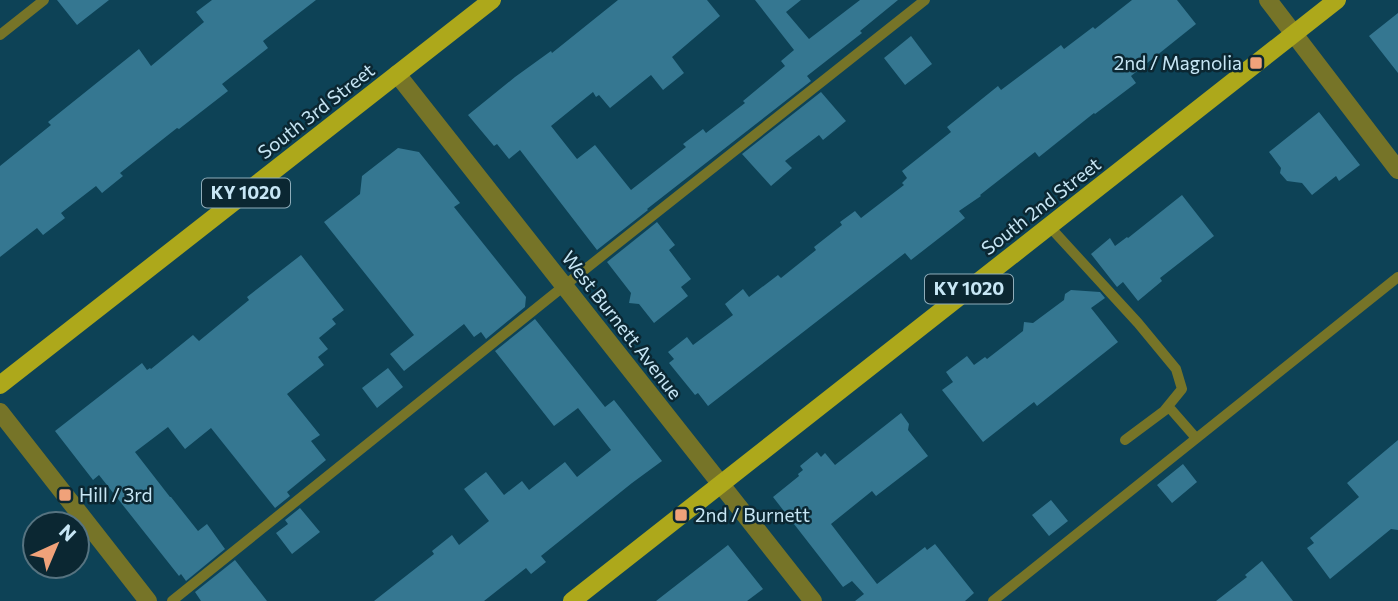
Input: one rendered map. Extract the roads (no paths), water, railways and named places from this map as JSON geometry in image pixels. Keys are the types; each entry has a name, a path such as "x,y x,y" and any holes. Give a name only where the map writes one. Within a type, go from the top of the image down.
{"main road":[{"name":"South 3rd Street","path":"0,385 492,0"},
{"name":"South 2nd Street","path":"572,601 1337,0"}],"street":[{"path":"1268,0 1398,170"},
{"name":"West Burnett Avenue","path":"397,74 813,601"},
{"path":"0,412 148,601"}],"lane":[{"path":"0,35 44,0"},
{"path":"172,601 925,0"},
{"path":"1049,226 1129,312 1176,369 1182,388 1164,411 1125,440"},
{"path":"993,601 1398,277"},
{"path":"1168,406 1196,438"}],"place":[{"name":"2nd / Magnolia","path":"1256,63"},
{"name":"Hill / 3rd","path":"65,495"},
{"name":"2nd / Burnett","path":"681,515"}]}
